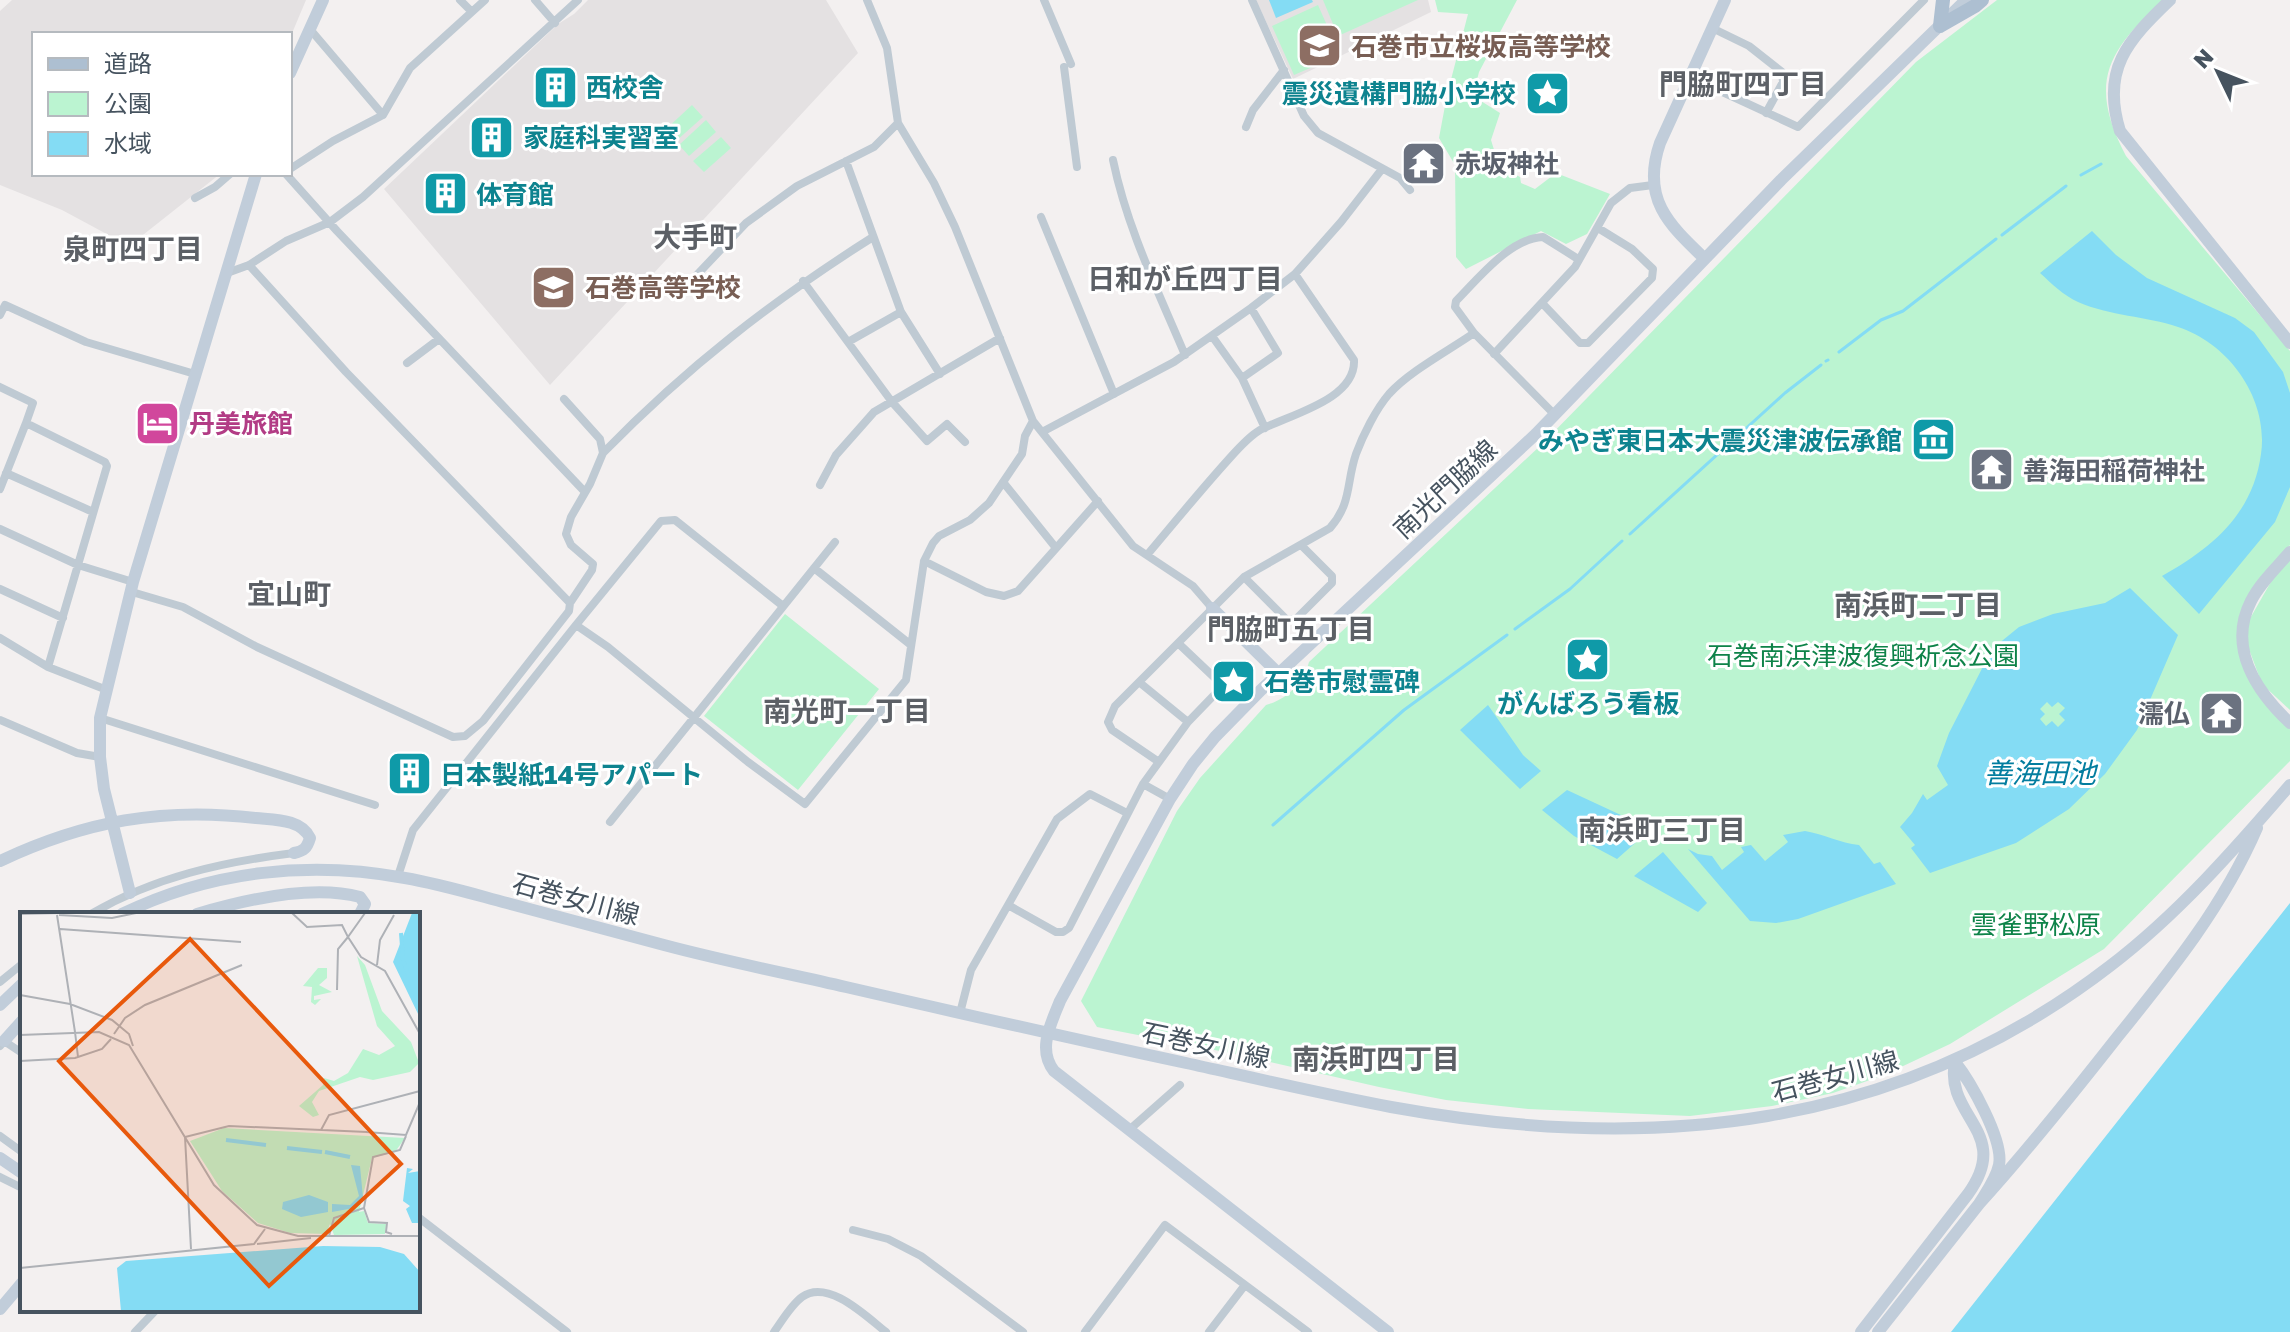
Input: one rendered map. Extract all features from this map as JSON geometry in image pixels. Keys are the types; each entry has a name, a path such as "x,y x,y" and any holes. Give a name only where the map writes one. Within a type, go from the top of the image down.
{"main road":[{"path":"1940,26 1943,0"},
{"path":"1940,26 1982,0"}],"street":[{"path":"292,68 323,0"},
{"path":"460,0 472,12"},
{"path":"292,169 333,141 383,115 410,68 485,0"},
{"path":"535,0 555,23"},
{"path":"227,273 249,265 286,241 330,222 363,197 578,0"},
{"path":"867,0 887,48 898,123 934,183 1033,421 1133,546 1193,586 1278,673"},
{"path":"1044,0 1067,65 1077,167"},
{"path":"1252,0 1304,116 1318,133 1400,178 1410,190"},
{"path":"1705,259 1664,216 1653,185 1656,153 1725,0"},
{"path":"1690,77 1798,127 1924,0"},
{"name":"南光門脇線","path":"1047,1034 1060,1001 1170,799 1215,737 1278,673 1554,414 1781,180 1966,0"},
{"path":"2170,0 2138,33 2118,63 2112,96 2120,131 2290,343"},
{"path":"309,27 383,115"},
{"path":"1712,28 1749,46 1782,72 1783,82 1766,113"},
{"path":"1246,127 1253,110 1284,70"},
{"path":"693,279 746,223 797,186 874,147 898,123"},
{"path":"1113,160 1120,194 1135,235 1185,355"},
{"path":"846,161 901,312 940,374"},
{"path":"1042,432 1185,355 1295,274 1382,169"},
{"path":"195,198 228,176"},
{"path":"130,893 111,822 100,757 100,718 133,587 255,176"},
{"path":"291,176 330,222 584,491"},
{"path":"1494,354 1575,267 1611,203 1630,188 1653,185"},
{"path":"1041,217 1114,394"},
{"path":"1542,303 1580,343 1588,343 1652,278 1653,269 1632,249 1598,228"},
{"path":"0,529 78,565 183,607 257,647 453,737 465,736 483,721 569,611 570,603 592,570 593,564 571,545 566,534 571,517 603,453 654,400 744,325 803,281 873,237"},
{"path":"1554,414 1474,333 1455,307 1456,301 1503,254 1536,237 1543,237 1578,259"},
{"path":"249,265 346,372 570,603"},
{"path":"1147,555 1216,474 1257,432 1346,387 1354,360 1295,274"},
{"path":"803,281 892,402 927,441 947,424 965,442"},
{"path":"0,315 5,305 86,342 195,374"},
{"path":"1242,378 1278,353 1251,308"},
{"path":"848,342 901,312"},
{"path":"1159,762 1112,730 1108,722 1115,706 1244,577 1330,528 1347,502 1357,450 1387,397 1399,385 1474,333"},
{"path":"1212,336 1242,378 1265,428"},
{"path":"820,485 836,455 874,412 1000,338"},
{"path":"407,363 439,339"},
{"path":"0,387 33,403 0,489"},
{"path":"564,399 600,439 603,453"},
{"path":"576,625 805,804 906,680 924,561 939,536 970,520 989,503 1022,454 1025,436 1033,421"},
{"path":"26,423 105,462 107,466 48,667"},
{"path":"6,473 93,512"},
{"path":"1003,482 1056,548"},
{"path":"924,561 986,592 1009,596 1018,591 1098,501"},
{"path":"398,876 413,830 661,521 675,520 783,606"},
{"path":"610,822 835,542"},
{"path":"1244,577 1287,620 1296,619 1332,583 1332,576 1301,545"},
{"path":"2290,552 2251,601 2245,616 2243,636 2255,683 2266,700 2290,723"},
{"path":"814,568 911,645"},
{"path":"0,589 63,618"},
{"path":"0,638 48,667 107,690"},
{"path":"1008,905 1056,932 1069,928 1143,784 1188,722 1217,692 1217,680 1178,643"},
{"path":"1139,682 1188,722"},
{"path":"100,718 375,805"},
{"path":"0,720 77,753 100,757"},
{"path":"483,721 492,729"},
{"path":"1143,784 1170,799"},
{"name":"石巻女川線","path":"127,912 181,889 266,871 302,869 398,876 672,947 1047,1034 1392,1107 1458,1117 1567,1126 1686,1127 1768,1117 1894,1086 1955,1062 2039,1016 2110,966 2160,923 2290,785"},
{"path":"960,1013 971,970 1057,819 1090,794 1127,813"},
{"path":"0,861 43,842 111,822 149,816 205,813 284,821 303,827 310,838 303,851 213,865 130,893 95,912"},
{"path":"1878,1332 2173,968 2215,908 2262,818"},
{"path":"205,912 258,899 325,893 360,897 365,904 361,912"},
{"path":"0,982 20,966"},
{"path":"0,1005 20,986"},
{"path":"20,1023 2,1043 20,1052"},
{"path":"1047,1034 1045,1056 1054,1071 1388,1332"},
{"path":"1955,1062 1968,1079 2000,1155 1994,1181 1979,1204"},
{"path":"1861,1332 1968,1194 1983,1170 1985,1154 1982,1143 1952,1082 1955,1062"},
{"path":"1129,1130 1180,1085"},
{"path":"0,1136 20,1151"},
{"path":"0,1158 20,1172"},
{"path":"0,1177 20,1187"},
{"path":"420,1219 567,1332"},
{"path":"1085,1332 1165,1225 1308,1332"},
{"path":"853,1230 888,1239 921,1256 1023,1332"},
{"path":"0,1309 20,1285"},
{"path":"1209,1332 1245,1285"},
{"path":"774,1332 799,1299 810,1292 823,1292 843,1299 886,1332"},
{"path":"135,1332 154,1312"}],"shaded area":[{"path":"12,0 306,0 292,33 32,32 32,176 217,176 129,246 62,210 0,185 0,11"},
{"name":"石巻高等学校","path":"588,0 826,0 858,53 550,385 384,189 558,24"},
{"name":"石巻市立桜坂高等学校","path":"1256,0 1428,0 1431,12 1293,79"}],"green space":[{"path":"1323,0 1418,0 1338,36"},
{"path":"1435,0 1517,0 1479,72 1473,96 1500,113 1491,140 1499,166 1520,177 1521,183 1535,189 1556,173 1610,194 1587,234 1566,244 1541,231 1466,269 1456,257 1455,165 1439,138 1468,14 1438,12"},
{"name":"石巻南浜津波復興祈念公園","path":"1997,0 2164,0 2144,18 2116,53 2106,88 2108,108 2114,131 2126,156 2290,351 2290,545 2259,584 2240,647 2290,728 2290,761 2104,949 1950,1044 1884,1075 1833,1093 1772,1106 1690,1116 1528,1109 1446,1100 1097,1027 1081,1001 1177,811 1200,778 1266,705 1294,689 1309,662 1541,445 1916,62"},
{"path":"1318,5 1340,55 1294,75 1272,26"},
{"path":"692,105 703,117 676,141 665,130"},
{"path":"706,120 716,132 689,156 679,145"},
{"path":"721,137 731,148 704,172 693,161"},
{"path":"2290,558 2290,710 2262,684 2247,644 2248,622 2272,580"},
{"path":"785,614 879,689 798,790 704,716"}],"water":[{"path":"1269,0 1312,0 1313,2 1276,18"},
{"path":"2092,231 2116,255 2147,278 2235,318 2254,332 2283,372 2290,393 2290,487 2275,522 2199,614 2162,576 2213,541 2239,512 2249,494 2261,454 2259,414 2242,377 2229,360 2197,335 2166,323 2078,302 2040,273"},
{"name":"善海田池","path":"2130,588 2178,635 2137,730 2105,774 2069,809 2016,843 1930,873 1911,848 1915,845 1900,827 1923,794 1927,800 1948,785 1937,766 1949,733 1992,649 2019,627 2053,614 2105,603","holes":["2047,702 2052,707 2058,702 2065,708 2059,714 2065,720 2058,727 2052,721 2046,726 2040,719 2045,714 2040,709"]},
{"path":"1488,705 1523,755 1541,771 1520,789 1460,730"},
{"path":"1567,790 1651,829 1617,859 1574,836 1542,810"},
{"path":"1805,831 1859,845 1874,864 1880,862 1896,884 1798,919 1776,923 1750,921 1688,849 1712,856 1722,870 1744,852 1741,847 1751,845 1765,861 1788,842 1783,835"},
{"path":"1663,852 1707,903 1698,912 1634,876"},
{"path":"2290,903 2290,1332 1951,1332"}],"waterway":[{"path":"2081,175 2101,164"},
{"path":"2002,235 2066,186"},
{"path":"1839,352 1881,320 1903,311 1996,239"},
{"path":"1630,534 1785,393 1821,365"},
{"path":"1515,629 1570,589 1622,541"},
{"path":"1273,825 1404,710 1507,635"}],"place":[{"name":"石巻市立桜坂高等学校","path":"1320,46"},
{"name":"西校舎","path":"555,87"},
{"name":"震災遺構門脇小学校","path":"1547,93"},
{"name":"家庭科実習室","path":"492,137"},
{"name":"赤坂神社","path":"1424,163"},
{"name":"体育館","path":"445,194"},
{"name":"石巻高等学校","path":"554,287"},
{"name":"丹美旅館","path":"158,423"},
{"name":"みやぎ東日本大震災津波伝承館","path":"1933,440"},
{"name":"善海田稲荷神社","path":"1992,470"},
{"name":"がんばろう看板","path":"1588,660"},
{"name":"石巻市慰霊碑","path":"1233,681"},
{"name":"濡仏","path":"2221,713"},
{"name":"日本製紙14号アパート","path":"409,774"}],"district":[{"name":"門脇町四丁目","path":"1743,83"},
{"name":"大手町","path":"695,236"},
{"name":"泉町四丁目","path":"133,248"},
{"name":"日和が丘四丁目","path":"1185,278"},
{"name":"宜山町","path":"289,593"},
{"name":"南浜町二丁目","path":"1918,604"},
{"name":"門脇町五丁目","path":"1291,628"},
{"name":"南光町一丁目","path":"847,710"},
{"name":"南浜町三丁目","path":"1662,829"},
{"name":"南浜町四丁目","path":"1376,1058"}],"park label":[{"name":"雲雀野松原","path":"2036,924"}]}
